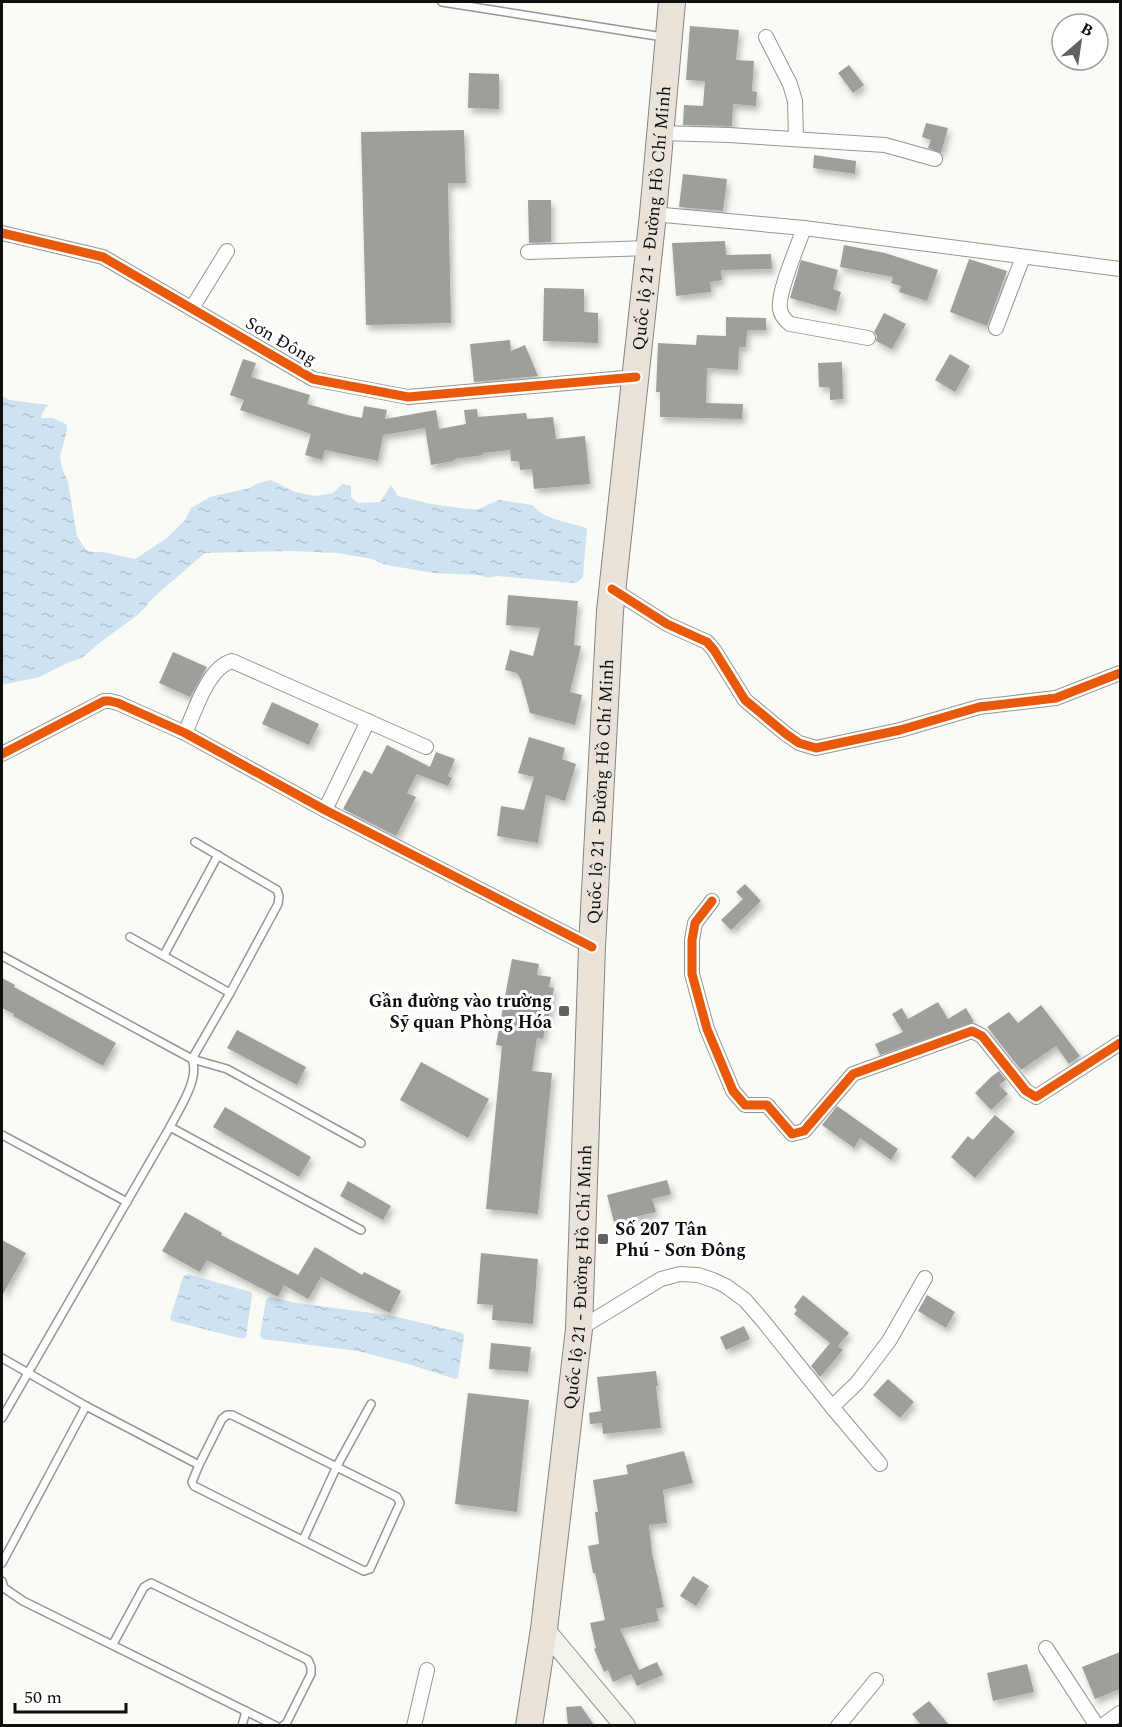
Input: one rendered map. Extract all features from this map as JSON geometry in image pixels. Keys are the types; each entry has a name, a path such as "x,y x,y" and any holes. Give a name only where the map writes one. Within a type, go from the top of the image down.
{"highway":[{"name":"Quốc lộ 21 - Đường Hồ Chí Minh","path":"529,1725 544,1629 579,1329 592,947 610,611 650,248 672,2"}],"street":[{"path":"766,37 790,84 795,101 796,139"},
{"path":"660,133 885,145 935,159"},
{"path":"653,214 804,228 1120,269"},
{"path":"804,228 783,290 779,307 782,317 790,324 868,338"},
{"name":"Sơn Đông","path":"2,233 103,257 313,379 408,397 636,377"},
{"path":"528,252 650,248"},
{"path":"192,308 227,251"},
{"path":"996,328 1023,257"},
{"path":"612,589 667,624 707,642 745,700 799,743 816,747 900,730 979,707 1056,698 1120,673"},
{"path":"185,733 210,678 224,663 232,661 426,747"},
{"path":"2,754 110,700 185,733 325,810 592,947"},
{"path":"325,810 368,721"},
{"path":"712,901 695,922 692,940 693,974 707,1029 733,1091 745,1105 767,1105 792,1134 804,1131 853,1074 972,1031 982,1036 1026,1091 1036,1097 1120,1043"},
{"path":"579,1329 662,1279 680,1274 698,1275 713,1280 726,1286 745,1300 880,1464"},
{"path":"832,1407 857,1383 889,1341 925,1278"},
{"path":"544,1629 625,1725"},
{"path":"1046,1648 1097,1725"},
{"path":"414,1725 427,1670"},
{"path":"838,1725 876,1680"},
{"path":"1102,1725 1120,1713"}],"lane":[{"path":"442,2 669,38"},
{"path":"192,1059 278,904 279,896 278,890 195,842"},
{"path":"164,956 218,855"},
{"path":"130,937 230,993"},
{"path":"2,957 192,1059 227,1069 361,1143"},
{"path":"2,1418 170,1127 191,1086 195,1067 192,1059"},
{"path":"170,1127 361,1230"},
{"path":"2,1135 127,1202"},
{"path":"2,1358 86,1406 199,1465"},
{"path":"303,1540 337,1466 371,1404"},
{"path":"2,1563 86,1406"},
{"path":"226,1415 232,1415 397,1497 398,1508 370,1569 364,1571 194,1486 192,1482 199,1465 222,1419 226,1415"},
{"path":"2,1581 4,1588 23,1601 276,1725"},
{"path":"112,1644 144,1587 152,1583 308,1660 311,1674 286,1724 283,1725"},
{"path":"242,1725 246,1711"}],"water":[{"path":"2,396 10,400 48,405 41,418 53,418 66,424 67,430 60,457 68,482 77,536 86,550 135,559 167,538 185,520 191,508 210,497 250,488 258,483 271,480 295,492 315,496 333,493 342,484 351,486 351,497 358,503 380,502 391,485 398,496 431,504 476,510 499,500 533,505 549,517 584,527 587,529 583,577 574,583 434,573 386,565 372,559 337,553 291,551 205,553 155,596 139,614 82,658 39,677 2,685"},
{"path":"187,1274 251,1292 246,1337 243,1339 172,1321 170,1318 183,1277"},
{"path":"270,1297 297,1303 394,1316 463,1333 458,1378 358,1351 263,1339 260,1336 266,1300"}],"building":[{"path":"690,26 739,30 736,60 754,61 752,91 757,92 756,106 733,104 732,126 683,125 684,105 703,106 705,81 686,80"},
{"path":"849,65 864,85 853,93 838,73"},
{"path":"469,73 499,74 499,109 468,108"},
{"path":"926,123 948,128 941,153 928,148 931,140 922,137"},
{"path":"464,130 466,183 448,183 451,323 366,325 361,132"},
{"path":"814,155 856,161 855,174 813,168"},
{"path":"683,174 727,179 723,211 679,207"},
{"path":"528,200 551,200 551,242 529,243"},
{"path":"725,241 726,255 771,254 772,269 721,270 722,280 710,282 711,292 676,296 672,243"},
{"path":"844,245 885,253 938,270 927,301 899,292 901,286 891,283 893,277 840,267"},
{"path":"969,259 1007,271 987,326 950,312"},
{"path":"801,260 838,270 833,289 841,292 836,311 790,298"},
{"path":"544,288 584,289 584,312 598,313 598,343 543,341"},
{"path":"884,313 906,324 892,349 876,341 877,336 874,332"},
{"path":"726,317 766,318 766,330 747,330 746,347 739,347 738,370 707,368 706,403 743,404 742,419 660,417 660,392 656,392 658,343 696,345 697,335 726,336"},
{"path":"510,340 511,351 525,345 538,376 474,382 470,344"},
{"path":"950,354 970,366 955,392 935,380"},
{"path":"243,359 256,363 251,377 310,395 307,404 362,418 364,406 387,410 385,419 436,410 439,429 466,424 464,410 477,409 478,417 526,413 527,419 553,417 556,439 585,436 590,484 534,489 532,469 520,470 519,461 511,461 510,450 483,453 484,455 431,465 425,428 383,435 378,461 325,450 322,460 305,455 311,434 240,410 244,400 230,395"},
{"path":"842,362 843,399 830,400 830,387 819,387 818,363"},
{"path":"508,595 578,601 574,645 581,646 570,692 582,695 575,725 530,713 517,673 505,670 510,650 533,656 540,628 506,625"},
{"path":"173,652 207,667 190,697 159,683"},
{"path":"272,702 319,724 309,745 262,724"},
{"path":"529,737 565,748 562,759 576,764 565,801 546,795 538,843 497,836 501,806 524,810 534,777 518,773"},
{"path":"387,745 430,767 436,752 455,759 448,776 452,778 448,786 417,774 407,793 416,797 396,836 343,809 364,770 372,774"},
{"path":"745,884 761,901 731,930 721,920 743,899 736,892"},
{"path":"512,959 539,964 537,975 551,977 549,987 554,988 543,1039 537,1038 532,1071 552,1073 538,1214 486,1209 502,1046 496,1045"},
{"path":"2,978 15,985 14,987 116,1043 103,1066 2,1008"},
{"path":"938,1002 948,1019 966,1008 974,1022 880,1055 875,1044 903,1032 892,1014 902,1008 908,1019"},
{"path":"1041,1005 1080,1056 1069,1064 1056,1046 1021,1070 987,1027 1009,1012 1018,1023"},
{"path":"237,1030 306,1067 297,1085 227,1048"},
{"path":"421,1062 489,1099 468,1138 400,1100"},
{"path":"999,1071 1006,1080 999,1085 1008,1094 991,1110 975,1093"},
{"path":"837,1106 898,1149 891,1160 860,1138 854,1148 822,1125"},
{"path":"225,1107 311,1157 299,1177 213,1127"},
{"path":"995,1115 1015,1132 975,1178 951,1157 968,1136 973,1140"},
{"path":"667,1180 671,1194 652,1199 656,1212 614,1222 607,1195"},
{"path":"348,1181 391,1206 383,1220 340,1196"},
{"path":"185,1212 222,1233 221,1235 298,1275 315,1247 362,1275 364,1272 401,1291 390,1313 321,1277 308,1299 284,1285 278,1297 207,1260 200,1272 162,1251"},
{"path":"2,1240 26,1253 2,1296"},
{"path":"481,1253 538,1259 533,1324 492,1320 493,1305 477,1304"},
{"path":"803,1295 849,1333 838,1346 843,1350 820,1377 811,1366 830,1343 794,1314 797,1310 794,1307"},
{"path":"927,1295 955,1312 946,1328 918,1311"},
{"path":"744,1326 750,1339 726,1350 720,1337"},
{"path":"491,1343 531,1347 528,1372 489,1369"},
{"path":"656,1371 661,1428 603,1434 602,1423 590,1424 589,1413 601,1411 597,1377"},
{"path":"888,1379 914,1402 900,1418 873,1395"},
{"path":"468,1393 529,1400 517,1512 455,1504"},
{"path":"684,1451 693,1483 663,1490 667,1523 649,1525 652,1553 664,1607 656,1609 659,1621 620,1629 639,1670 657,1662 663,1675 637,1686 631,1674 613,1682 608,1670 604,1672 594,1649 596,1648 590,1623 605,1620 588,1546 599,1544 595,1512 598,1512 593,1480 628,1474 626,1465"},
{"path":"693,1576 709,1586 696,1606 680,1596"},
{"path":"1120,1652 1120,1689 1095,1699 1082,1667"},
{"path":"1027,1664 1034,1692 993,1701 987,1673"},
{"path":"929,1701 949,1725 921,1725 912,1714"},
{"path":"581,1706 594,1725 568,1725 566,1707"}],"cycle path":[{"path":"2,233 103,257 313,379 408,397 636,377"},
{"path":"612,589 667,624 707,642 745,700 799,743 816,748 900,730 979,707 1056,698 1120,673"},
{"path":"2,754 104,701 118,703 185,733 325,810 592,947"},
{"path":"712,901 695,923 692,940 692,974 707,1029 733,1091 745,1105 767,1105 792,1134 804,1131 853,1074 972,1031 982,1036 1026,1091 1036,1097 1120,1043"}],"place":[{"name":"Gần đường vào trường Sỹ quan Phòng Hóa","path":"564,1011"},
{"name":"Số 207 Tân Phú - Sơn Đông","path":"603,1239"}]}
